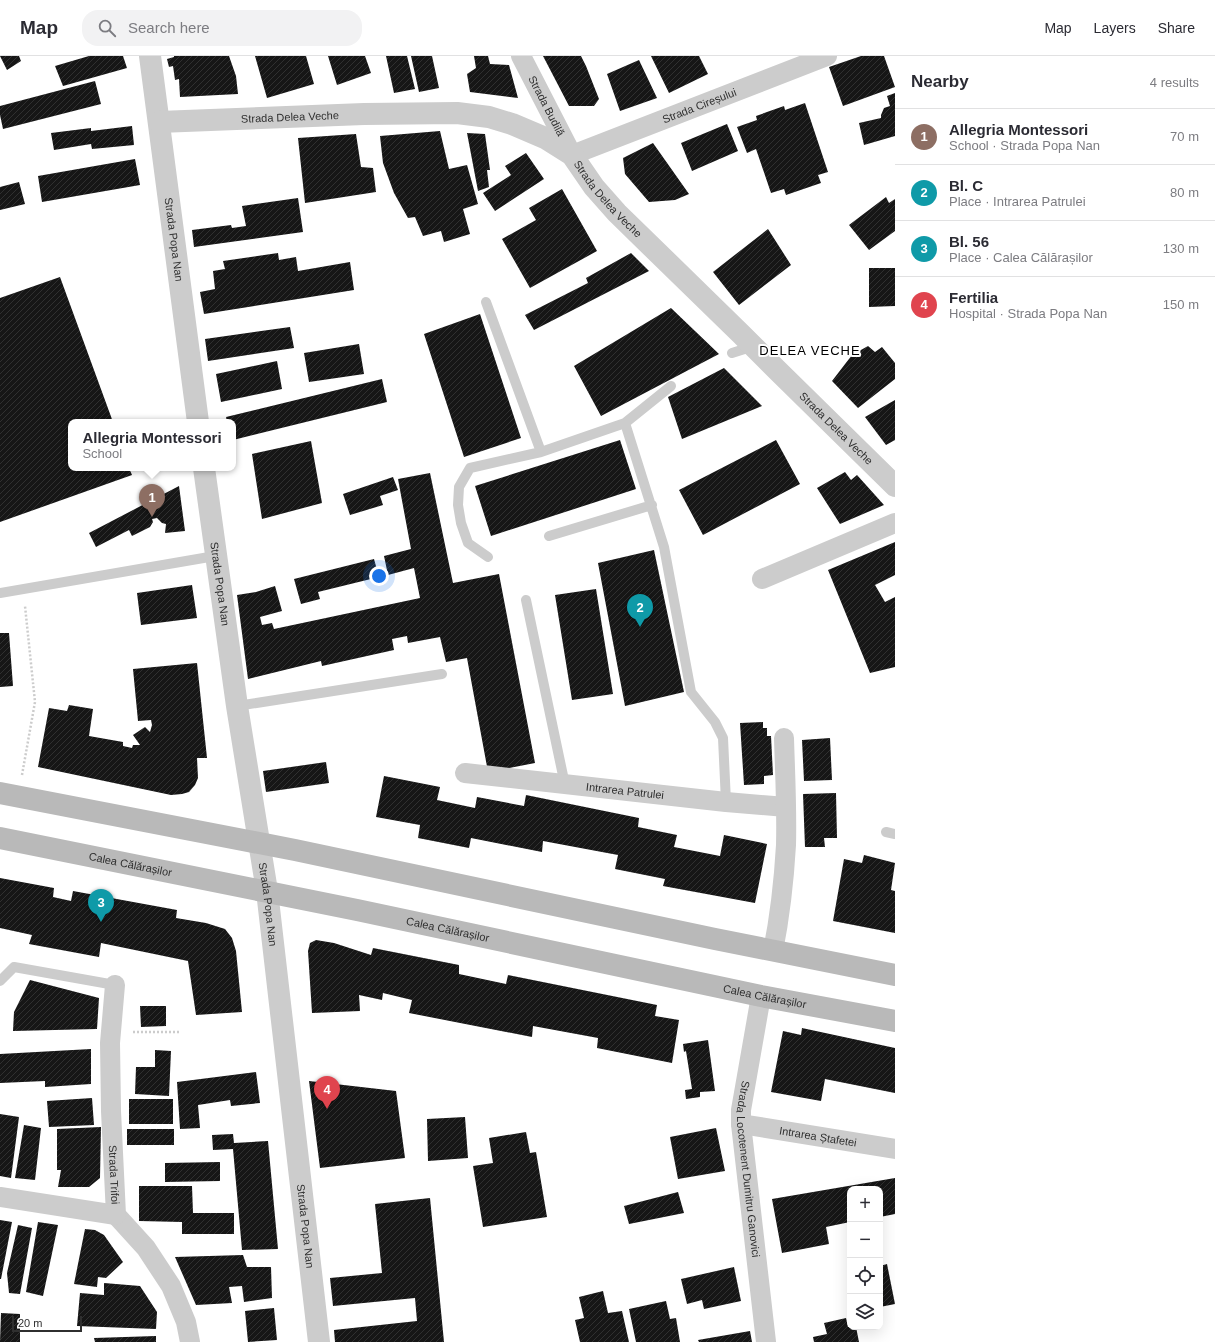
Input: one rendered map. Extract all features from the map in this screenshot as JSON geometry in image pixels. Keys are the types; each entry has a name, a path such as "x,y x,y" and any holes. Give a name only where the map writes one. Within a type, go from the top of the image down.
{"main road":[{"path":"9,795 259,843 773,951 895,975"},
{"name":"Calea Călărașilor","path":"0,838 267,891 761,996 895,1021"}],"street":[{"name":"Strada Popa Nan","path":"150,56 198,419"},
{"name":"Strada Budilă","path":"522,56 572,155"},
{"name":"Strada Cireșului","path":"572,155 827,56"},
{"name":"Strada Delea Veche","path":"159,122 364,114 457,113 489,117 512,124 545,138 572,155 594,186 617,213 895,486"},
{"name":"Strada Popa Nan","path":"204,471 237,706 267,891 319,1342"},
{"path":"762,579 895,523"},
{"path":"773,951 781,904 786,846 784,738"},
{"name":"Intrarea Patrulei","path":"465,773 786,808"},
{"name":"Strada Trifoi","path":"115,985 110,1033 111,1111 116,1215 146,1248 171,1286 186,1322 190,1342"},
{"name":"Strada Locotenent Dumitru Ganovici","path":"761,996 741,1110 741,1124 766,1342"},
{"name":"Intrarea Ștafetei","path":"741,1124 895,1148"},
{"path":"0,1197 116,1215"}],"lane":[{"path":"486,302 541,452"},
{"path":"732,353 754,346"},
{"path":"488,557 468,543 461,523 458,505 459,487 470,468 541,452 625,423 670,386"},
{"path":"625,423 664,547 691,692 715,722 724,738 726,802"},
{"path":"549,536 652,505"},
{"path":"0,593 215,556"},
{"path":"526,600 565,784"},
{"path":"237,706 442,674"},
{"path":"0,981 14,967 115,985"}],"path":[{"path":"9,795 35,702 23,589"},
{"path":"110,1033 181,1032"}],"building":[{"path":"0,56 19,56 21,61 7,70"},
{"path":"89,56 123,56 127,68 63,86 55,66"},
{"path":"174,56 229,56 236,76 238,94 180,97 179,79 175,80 173,66 169,67 167,59"},
{"path":"255,56 306,56 314,84 267,98"},
{"path":"328,56 365,56 371,73 337,85"},
{"path":"386,56 407,56 415,89 394,93"},
{"path":"411,56 432,56 439,88 419,92"},
{"path":"474,56 488,56 490,64 509,65 518,98 470,92 467,74 476,68"},
{"path":"543,56 581,56 599,99 594,106 569,106"},
{"path":"651,56 699,56 708,74 669,93"},
{"path":"861,56 884,56 895,87 843,106 829,67"},
{"path":"639,60 657,98 620,111 607,74"},
{"path":"95,81 101,104 3,129 0,106"},
{"path":"895,93 895,136 864,145 859,123 881,118 884,108 890,106 887,96"},
{"path":"805,103 828,172 818,175 821,183 786,195 784,189 771,193 756,149 747,153 737,127 757,120 756,116 784,106 785,110"},
{"path":"727,124 738,151 692,171 681,143"},
{"path":"132,126 134,145 92,149 91,144 54,150 51,133 91,128 91,131"},
{"path":"440,131 449,169 467,165 478,204 463,209 470,234 444,242 441,231 423,236 415,217 408,218 394,193 383,163 380,136"},
{"path":"467,133 485,134 490,170 487,170 489,187 478,191"},
{"path":"356,134 361,167 373,168 376,192 305,203 298,138"},
{"path":"653,143 689,194 675,200 649,202 625,174 623,158"},
{"path":"526,153 544,179 495,211 483,193 511,175 505,166"},
{"path":"135,159 140,185 42,202 38,176"},
{"path":"19,182 25,204 0,210 0,187"},
{"path":"562,189 597,251 530,288 502,239 536,220 529,208"},
{"path":"886,197 889,203 895,199 895,231 869,250 849,225"},
{"path":"298,198 303,232 194,247 192,230 231,225 232,228 246,226 242,206"},
{"path":"768,229 791,265 739,305 713,272"},
{"path":"278,253 279,260 296,257 298,271 350,262 354,290 204,314 200,292 215,289 213,271 225,269 223,261"},
{"path":"631,253 649,271 534,330 525,315 588,283 586,278"},
{"path":"869,268 895,268 895,306 869,307"},
{"path":"60,277 112,419 68,419 68,471 130,471 132,475 0,522 0,298"},
{"path":"671,308 719,354 601,416 574,366"},
{"path":"480,314 521,438 464,457 424,334"},
{"path":"290,327 294,348 208,361 205,339"},
{"path":"359,344 364,374 309,382 304,353"},
{"path":"868,346 875,352 882,347 895,363 895,379 858,408 832,381 852,355"},
{"path":"277,361 282,389 221,402 216,374"},
{"path":"724,368 762,406 682,439 668,397"},
{"path":"382,379 387,402 236,439 236,419 226,419 226,417"},
{"path":"895,400 895,440 886,445 865,417"},
{"path":"620,440 636,489 491,536 475,486"},
{"path":"776,440 800,484 703,535 679,490"},
{"path":"311,441 322,503 262,519 252,454"},
{"path":"845,472 851,480 857,475 884,505 840,524 817,488"},
{"path":"430,473 453,583 499,574 535,763 488,772 467,658 446,662 440,637 408,643 407,636 392,639 394,650 322,666 321,661 248,679 237,595 256,592 275,586 282,611 260,617 262,625 272,623 274,629 420,598 414,568 388,575 384,556 411,549 398,479"},
{"path":"393,477 398,490 380,496 383,505 350,515 343,494"},
{"path":"179,486 185,531 165,533 166,524 162,523 157,518 152,519 153,522 150,527 132,536 129,530 96,547 89,533"},
{"path":"895,542 895,575 875,585 885,602 895,597 895,667 870,673 828,570"},
{"path":"654,550 684,692 625,706 598,563"},
{"path":"374,559 379,577 318,592 320,599 301,604 294,579"},
{"path":"192,585 197,618 141,625 137,593"},
{"path":"596,589 613,694 572,700 555,595"},
{"path":"0,633 9,633 13,686 0,687"},
{"path":"197,663 207,758 197,758 198,778 195,785 189,792 171,795 38,767 49,708 67,711 69,705 93,709 89,736 123,742 123,746 132,748 133,745 140,745 133,735 145,727 150,732 152,725 151,720 138,721 133,669"},
{"path":"763,722 763,728 767,728 767,736 771,736 773,775 764,776 764,784 744,785 740,723"},
{"path":"830,738 832,780 804,781 802,740"},
{"path":"326,762 329,783 266,792 263,771"},
{"path":"384,776 440,787 437,800 475,808 477,797 524,806 526,795 639,818 638,827 677,835 674,847 720,856 724,835 767,844 755,903 663,886 665,879 615,869 618,855 543,841 542,852 471,838 469,848 418,838 420,825 376,817"},
{"path":"836,793 837,838 824,838 825,847 805,847 803,794"},
{"path":"864,855 895,863 891,890 895,891 895,933 833,921 844,859 862,863"},
{"path":"0,878 54,888 53,897 71,901 73,891 177,910 176,918 206,923 225,929 232,938 236,951 242,1012 196,1015 188,961 101,943 99,957 29,944 32,935 0,928"},
{"path":"316,940 334,943 371,955 373,948 459,965 459,974 506,984 508,975 657,1005 655,1016 679,1020 672,1063 597,1048 598,1038 533,1026 532,1037 409,1013 412,1000 383,993 382,1000 359,995 360,1011 312,1013 308,951 310,943"},
{"path":"30,980 99,998 97,1029 13,1031 14,1012"},
{"path":"140,1006 166,1006 166,1026 141,1027"},
{"path":"802,1028 895,1048 895,1093 825,1079 821,1101 771,1092 783,1031 801,1035"},
{"path":"708,1040 715,1091 700,1092 700,1097 686,1099 685,1090 692,1089 686,1051 684,1052 683,1044"},
{"path":"91,1049 91,1084 45,1087 45,1081 0,1083 0,1054"},
{"path":"155,1050 171,1051 169,1096 135,1094 136,1067 155,1067"},
{"path":"256,1072 260,1103 231,1106 230,1100 198,1105 200,1128 180,1129 177,1082"},
{"path":"309,1081 396,1091 405,1158 320,1168"},
{"path":"92,1098 94,1125 49,1127 47,1101"},
{"path":"129,1099 173,1099 173,1124 129,1124"},
{"path":"0,1114 19,1117 11,1178 0,1176"},
{"path":"465,1117 468,1158 428,1161 427,1119"},
{"path":"24,1125 41,1128 35,1180 15,1178"},
{"path":"101,1127 100,1178 89,1187 58,1187 61,1170 57,1170 57,1129"},
{"path":"716,1128 725,1171 678,1179 670,1137"},
{"path":"127,1129 174,1129 174,1145 127,1145"},
{"path":"526,1132 530,1153 536,1152 547,1217 483,1227 473,1166 493,1163 489,1138"},
{"path":"233,1134 234,1143 268,1141 278,1249 242,1250 233,1149 213,1150 212,1135"},
{"path":"220,1162 220,1181 165,1182 165,1163"},
{"path":"895,1178 895,1214 883,1216 883,1186 848,1186"},
{"path":"139,1186 192,1186 193,1213 234,1213 234,1234 182,1234 182,1222 139,1221"},
{"path":"847,1186 847,1223 826,1227 829,1244 782,1253 772,1199"},
{"path":"678,1192 684,1213 629,1224 624,1206"},
{"path":"430,1198 444,1342 335,1342 334,1330 417,1321 415,1298 333,1306 330,1278 382,1273 375,1204"},
{"path":"0,1220 12,1222 1,1279 0,1279"},
{"path":"38,1222 58,1225 43,1296 26,1292"},
{"path":"18,1225 32,1228 20,1294 9,1293 7,1273"},
{"path":"85,1229 95,1230 104,1235 123,1262 106,1278 98,1277 97,1287 74,1284"},
{"path":"243,1255 247,1267 271,1267 272,1298 244,1302 242,1286 229,1287 232,1303 196,1305 175,1257"},
{"path":"887,1264 895,1304 883,1306 883,1294 883,1265"},
{"path":"734,1267 741,1301 704,1309 702,1300 687,1304 681,1279"},
{"path":"104,1283 140,1286 157,1312 156,1329 77,1326 80,1293 104,1295"},
{"path":"603,1291 608,1313 622,1311 629,1342 580,1342 575,1320 584,1318 579,1297"},
{"path":"666,1301 670,1319 676,1318 680,1342 636,1342 629,1309"},
{"path":"274,1308 277,1340 248,1342 245,1311"},
{"path":"1,1313 20,1314 20,1342 0,1342"},
{"path":"846,1318 847,1330 857,1330 859,1342 814,1342 813,1337 827,1334 824,1323"},
{"path":"750,1331 752,1342 699,1342 698,1340"},
{"path":"156,1336 156,1342 95,1342 94,1338"}],"place":[{"name":"Allegria Montessori","path":"152,517"},
{"name":"Bl. C","path":"640,627"},
{"name":"Bl. 56","path":"101,922"},
{"name":"Fertilia","path":"327,1109"}],"district":[{"name":"DELEA VECHE","path":"810,350"}]}
